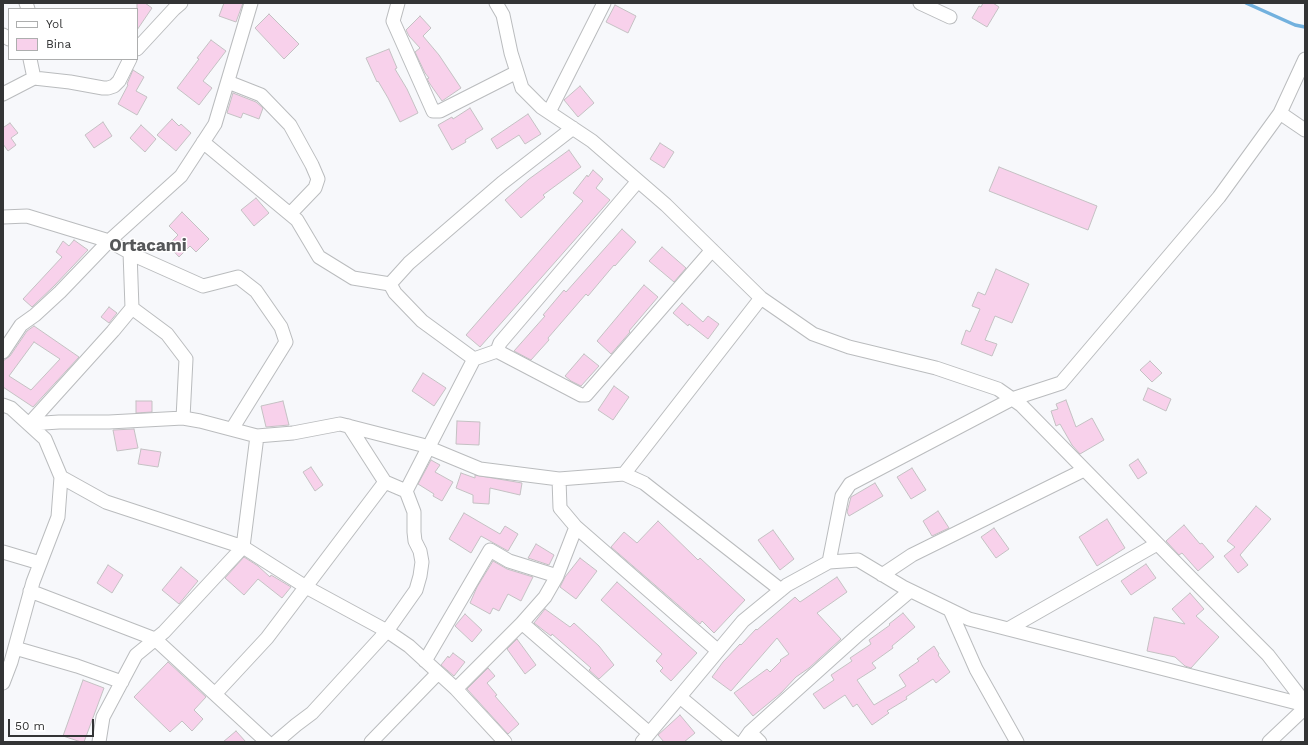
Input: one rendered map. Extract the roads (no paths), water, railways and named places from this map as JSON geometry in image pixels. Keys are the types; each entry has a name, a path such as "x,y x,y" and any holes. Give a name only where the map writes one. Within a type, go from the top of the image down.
{"street":[{"path":"138,48 181,3"},
{"path":"5,344 20,325 35,315 60,292 109,241 181,176 215,124 251,3"},
{"path":"398,3 393,21 433,111 440,111 517,72"},
{"path":"496,3 503,14 511,53 522,88 541,107 592,141 666,205 761,298 813,334 849,347 936,368 998,389 1021,405 1268,655 1305,705"},
{"path":"549,112 604,3"},
{"path":"920,3 950,17"},
{"path":"30,60 34,78"},
{"path":"3,94 34,78 108,88 114,86 119,81 130,60"},
{"path":"828,562 842,496 850,484 1012,399 1061,383 1219,197 1280,113 1305,60"},
{"path":"228,82 262,95 290,125 312,166 318,180 315,188 290,214"},
{"path":"1280,113 1305,130"},
{"path":"390,284 409,263 502,183 573,128"},
{"path":"203,142 290,214 296,220 319,257 353,278 390,284 395,292 422,321 474,359"},
{"path":"497,351 500,343 638,181"},
{"path":"3,218 26,216 109,241 203,286 238,277 256,291 281,327 286,342 232,429"},
{"path":"406,491 474,359 497,351 581,396 586,395 712,250"},
{"path":"29,424 132,308 130,252"},
{"path":"624,474 761,298"},
{"path":"132,308 167,334 186,359 183,418"},
{"path":"3,405 11,408 45,439 61,477 58,517 30,591 15,648 3,683"},
{"path":"29,424 183,418 257,436 293,433 340,424 429,448 480,469 560,479 624,474 644,483 781,590"},
{"path":"276,742 312,713 387,632 416,590 422,562 420,551 415,541 414,512 406,491 385,482 349,426"},
{"path":"100,742 103,717 136,655 164,632 243,547 257,436"},
{"path":"882,575 912,556 1084,470"},
{"path":"61,477 106,502 243,547 306,586 387,632 409,646 456,689 505,742"},
{"path":"560,479 560,508 576,527 717,650"},
{"path":"215,694 267,638 385,482"},
{"path":"456,689 522,623 545,597 557,576 576,527"},
{"path":"1008,629 1157,544"},
{"path":"425,661 490,550 508,560 557,576"},
{"path":"3,552 40,563"},
{"path":"522,623 646,738 717,650 743,621 787,585 828,562 858,560 910,591 969,618 1305,705"},
{"path":"30,591 155,639 267,742"},
{"path":"760,742 747,737 858,634 910,591"},
{"path":"950,610 976,669 1017,742"},
{"path":"15,648 77,666 122,682"},
{"path":"371,742 438,673"},
{"path":"680,697 734,742"},
{"path":"1269,742 1305,705"}],"waterway":[{"path":"1246,3 1295,25 1305,27"}],"district":[{"name":"Ortacami","path":"148,246"}]}
